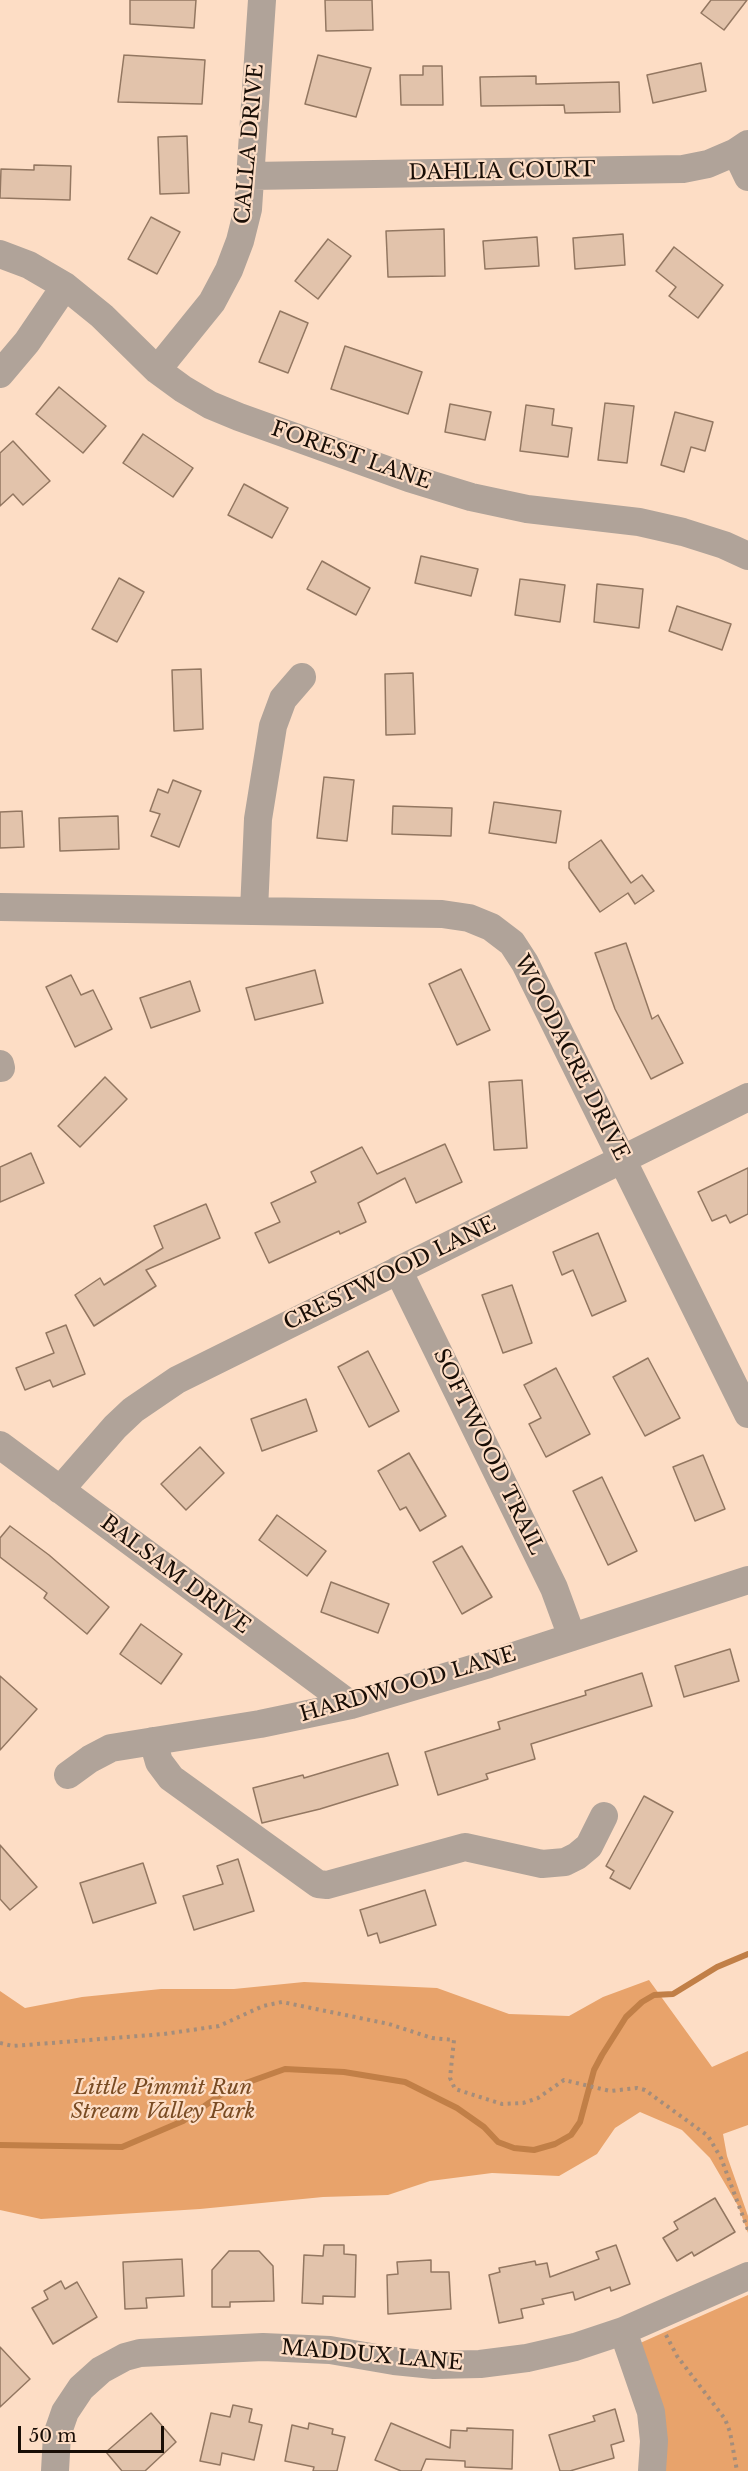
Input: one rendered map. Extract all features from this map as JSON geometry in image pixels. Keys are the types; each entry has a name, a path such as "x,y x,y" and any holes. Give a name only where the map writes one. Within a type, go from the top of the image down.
{"street":[{"name":"CALLA DRIVE","path":"157,370 212,302 229,270 245,219 251,176 262,0"},
{"name":"DAHLIA COURT","path":"251,176 683,169 744,158"},
{"name":"FOREST LANE","path":"0,254 29,265 65,286 102,316 157,370 210,405 409,478 471,497 527,509 639,522 683,532 724,545 748,556"},
{"path":"0,374 27,342 65,286"},
{"path":"254,911 258,819 273,726 283,699 302,677"},
{"name":"WOODACRE DRIVE","path":"0,908 455,915 480,922 502,934 512,943 525,963 748,1413"},
{"name":"CRESTWOOD LANE","path":"60,1490 115,1427 153,1395 206,1365 748,1097"},
{"name":"SOFTWOOD TRAIL","path":"398,1270 554,1588 572,1637"},
{"name":"BALSAM DRIVE","path":"0,1445 351,1705"},
{"name":"HARDWOOD LANE","path":"68,1775 90,1759 111,1748 271,1722 351,1705 748,1580"},
{"path":"153,1741 159,1762 171,1778 318,1884 327,1885 465,1847 542,1864 565,1862 589,1846 604,1816"},
{"name":"MADDUX LANE","path":"55,2471 57,2436 65,2412 81,2388 101,2370 125,2357 140,2353 263,2347 330,2350 394,2361 434,2364 480,2364 527,2358 575,2347 623,2331 748,2276"},
{"path":"623,2331 651,2412 654,2441 652,2471"}],"path":[{"path":"0,2043 13,2046 164,2034 219,2026 263,2006 282,2002 389,2024 432,2038 453,2040 450,2078 455,2089 502,2104 523,2103 538,2098 564,2080 610,2091 637,2088 645,2090 708,2136 721,2158 748,2230"},
{"path":"664,2331 677,2356 725,2419 730,2432 737,2471"}],"green space":[{"name":"Little Pimmit Run Stream Valley Park","path":"649,1980 712,2067 748,2051 748,2125 723,2134 727,2156 748,2216 748,2233 738,2206 710,2158 682,2130 640,2112 615,2128 597,2154 559,2176 492,2173 430,2181 388,2195 323,2197 200,2209 41,2219 0,2210 0,1991 25,2008 82,1997 161,1989 234,1989 304,1982 437,1988 509,2014 569,2016 603,1997"},
{"path":"748,2295 748,2471 665,2471 638,2344"}],"building":[{"path":"130,0 196,0 194,28 130,24"},
{"path":"325,0 372,0 373,30 326,31"},
{"path":"711,0 747,0 724,30 701,13"},
{"path":"124,55 205,60 202,104 118,102"},
{"path":"318,55 371,68 356,117 305,104"},
{"path":"701,63 706,91 653,103 647,75"},
{"path":"423,66 442,66 443,105 401,105 400,75 423,75"},
{"path":"536,76 536,84 619,82 620,112 565,113 564,105 481,106 480,77"},
{"path":"187,136 189,193 160,194 158,137"},
{"path":"34,165 71,166 70,200 0,198 1,169 34,170"},
{"path":"151,217 180,232 157,274 128,259"},
{"path":"444,229 445,276 388,277 386,231"},
{"path":"623,234 625,265 575,269 573,238"},
{"path":"537,237 539,266 485,269 483,241"},
{"path":"328,239 351,256 318,299 295,281"},
{"path":"674,247 723,285 698,318 669,296 676,287 656,271"},
{"path":"280,311 308,323 288,373 259,362"},
{"path":"345,346 422,372 408,414 331,389"},
{"path":"59,387 106,426 83,453 36,414"},
{"path":"605,403 634,406 627,463 598,460"},
{"path":"450,404 491,412 485,440 445,432"},
{"path":"526,405 554,409 552,425 572,428 568,457 520,451"},
{"path":"675,412 713,422 705,451 691,447 684,472 661,465"},
{"path":"143,434 193,468 173,497 123,463"},
{"path":"13,441 50,481 23,505 13,494 0,506 0,453"},
{"path":"244,484 288,508 272,538 228,515"},
{"path":"421,556 478,569 471,596 415,583"},
{"path":"322,561 370,588 356,615 307,589"},
{"path":"119,578 144,592 117,642 92,629"},
{"path":"520,579 565,585 560,622 515,615"},
{"path":"597,584 643,589 639,628 594,622"},
{"path":"677,606 731,624 722,650 669,631"},
{"path":"201,669 203,729 174,731 172,670"},
{"path":"413,673 415,734 386,735 385,674"},
{"path":"324,777 354,780 347,841 317,838"},
{"path":"173,780 201,791 179,847 151,836 160,814 150,811 158,789 168,793"},
{"path":"494,802 561,811 556,843 489,833"},
{"path":"393,806 452,808 451,836 392,834"},
{"path":"22,811 24,847 0,848 0,812"},
{"path":"118,816 119,849 60,851 59,818"},
{"path":"601,840 631,883 642,875 654,891 635,904 628,893 600,912 569,868 569,862"},
{"path":"626,943 652,1019 658,1015 683,1063 651,1079 615,1009 595,953"},
{"path":"461,969 490,1030 457,1045 429,984"},
{"path":"315,970 323,1003 255,1020 246,988"},
{"path":"71,975 81,995 93,990 112,1029 75,1047 46,987"},
{"path":"190,981 200,1011 151,1028 140,998"},
{"path":"105,1077 127,1099 80,1147 58,1126"},
{"path":"522,1080 527,1148 494,1150 489,1082"},
{"path":"445,1144 462,1182 416,1203 405,1178 358,1203 366,1222 340,1234 339,1231 269,1263 255,1233 280,1222 271,1203 316,1182 311,1172 362,1147 377,1174"},
{"path":"31,1153 44,1183 0,1202 0,1167"},
{"path":"748,1168 748,1214 730,1223 726,1215 712,1221 698,1192"},
{"path":"206,1204 220,1238 146,1270 156,1286 94,1326 75,1295 100,1278 104,1285 163,1248 154,1226"},
{"path":"598,1233 626,1301 592,1316 573,1270 562,1275 553,1252"},
{"path":"512,1285 532,1343 503,1353 482,1295"},
{"path":"66,1325 85,1374 53,1387 50,1380 25,1390 16,1368 54,1353 46,1333"},
{"path":"368,1351 399,1411 369,1427 338,1367"},
{"path":"648,1358 680,1418 645,1436 613,1377"},
{"path":"556,1368 590,1434 546,1457 529,1424 541,1418 524,1385"},
{"path":"306,1399 317,1431 262,1451 251,1419"},
{"path":"200,1447 224,1473 186,1510 161,1484"},
{"path":"409,1453 446,1516 420,1531 406,1507 400,1510 378,1471"},
{"path":"703,1455 725,1509 695,1521 673,1467"},
{"path":"602,1477 637,1551 608,1565 573,1491"},
{"path":"277,1515 326,1551 307,1576 259,1540"},
{"path":"10,1526 49,1555 109,1607 87,1634 44,1598 47,1593 0,1557 0,1538"},
{"path":"462,1546 492,1597 462,1614 433,1562"},
{"path":"331,1582 389,1604 378,1633 321,1612"},
{"path":"141,1624 182,1654 161,1684 120,1654"},
{"path":"730,1649 739,1681 684,1697 675,1666"},
{"path":"642,1673 652,1706 531,1744 535,1759 486,1774 488,1779 438,1795 425,1752 500,1729 498,1722 586,1695 585,1691"},
{"path":"0,1676 37,1709 0,1750"},
{"path":"388,1753 398,1785 320,1809 262,1823 253,1788 303,1775 304,1778"},
{"path":"644,1796 673,1812 630,1889 610,1878 614,1871 606,1866"},
{"path":"0,1845 37,1887 10,1910 0,1899"},
{"path":"238,1859 254,1911 194,1930 183,1896 223,1884 217,1866"},
{"path":"143,1863 156,1903 93,1923 80,1883"},
{"path":"425,1890 436,1925 380,1943 377,1933 368,1936 360,1910"},
{"path":"715,2198 735,2232 694,2256 692,2252 677,2261 663,2238 678,2229 674,2222"},
{"path":"324,2245 344,2245 344,2254 356,2255 355,2297 323,2296 323,2304 302,2303 304,2255 323,2256"},
{"path":"616,2245 630,2284 611,2291 610,2287 575,2300 573,2292 542,2299 544,2304 521,2309 523,2318 499,2323 489,2275 500,2272 499,2268 535,2261 536,2265 547,2263 550,2277 599,2259 596,2252"},
{"path":"229,2251 259,2251 273,2266 274,2301 230,2302 230,2307 212,2307 212,2270"},
{"path":"182,2259 184,2296 146,2298 147,2308 125,2309 123,2262"},
{"path":"431,2260 431,2272 449,2272 451,2309 388,2314 387,2275 398,2274 397,2262"},
{"path":"61,2281 65,2289 77,2282 97,2317 53,2344 32,2308 48,2299 44,2291"},
{"path":"0,2347 30,2379 0,2407"},
{"path":"233,2405 252,2409 249,2422 262,2425 254,2460 222,2453 220,2465 200,2461 211,2413 230,2417"},
{"path":"615,2409 624,2441 611,2445 614,2458 570,2471 560,2471 549,2435 595,2421 593,2416"},
{"path":"151,2413 176,2442 145,2471 122,2471 106,2452"},
{"path":"309,2423 333,2429 332,2434 345,2437 337,2471 313,2471 314,2467 285,2461 292,2425 308,2429"},
{"path":"391,2423 450,2448 451,2430 467,2431 467,2428 513,2430 512,2469 465,2467 465,2461 426,2459 421,2471 401,2471 375,2460"}],"waterway":[{"path":"0,2145 122,2147 183,2121 229,2089 285,2069 344,2072 405,2082 457,2108 484,2127 498,2142 514,2148 534,2150 555,2144 571,2135 580,2122 594,2070 602,2055 626,2017 642,2002 654,1995 673,1994 717,1967 748,1954"}]}
